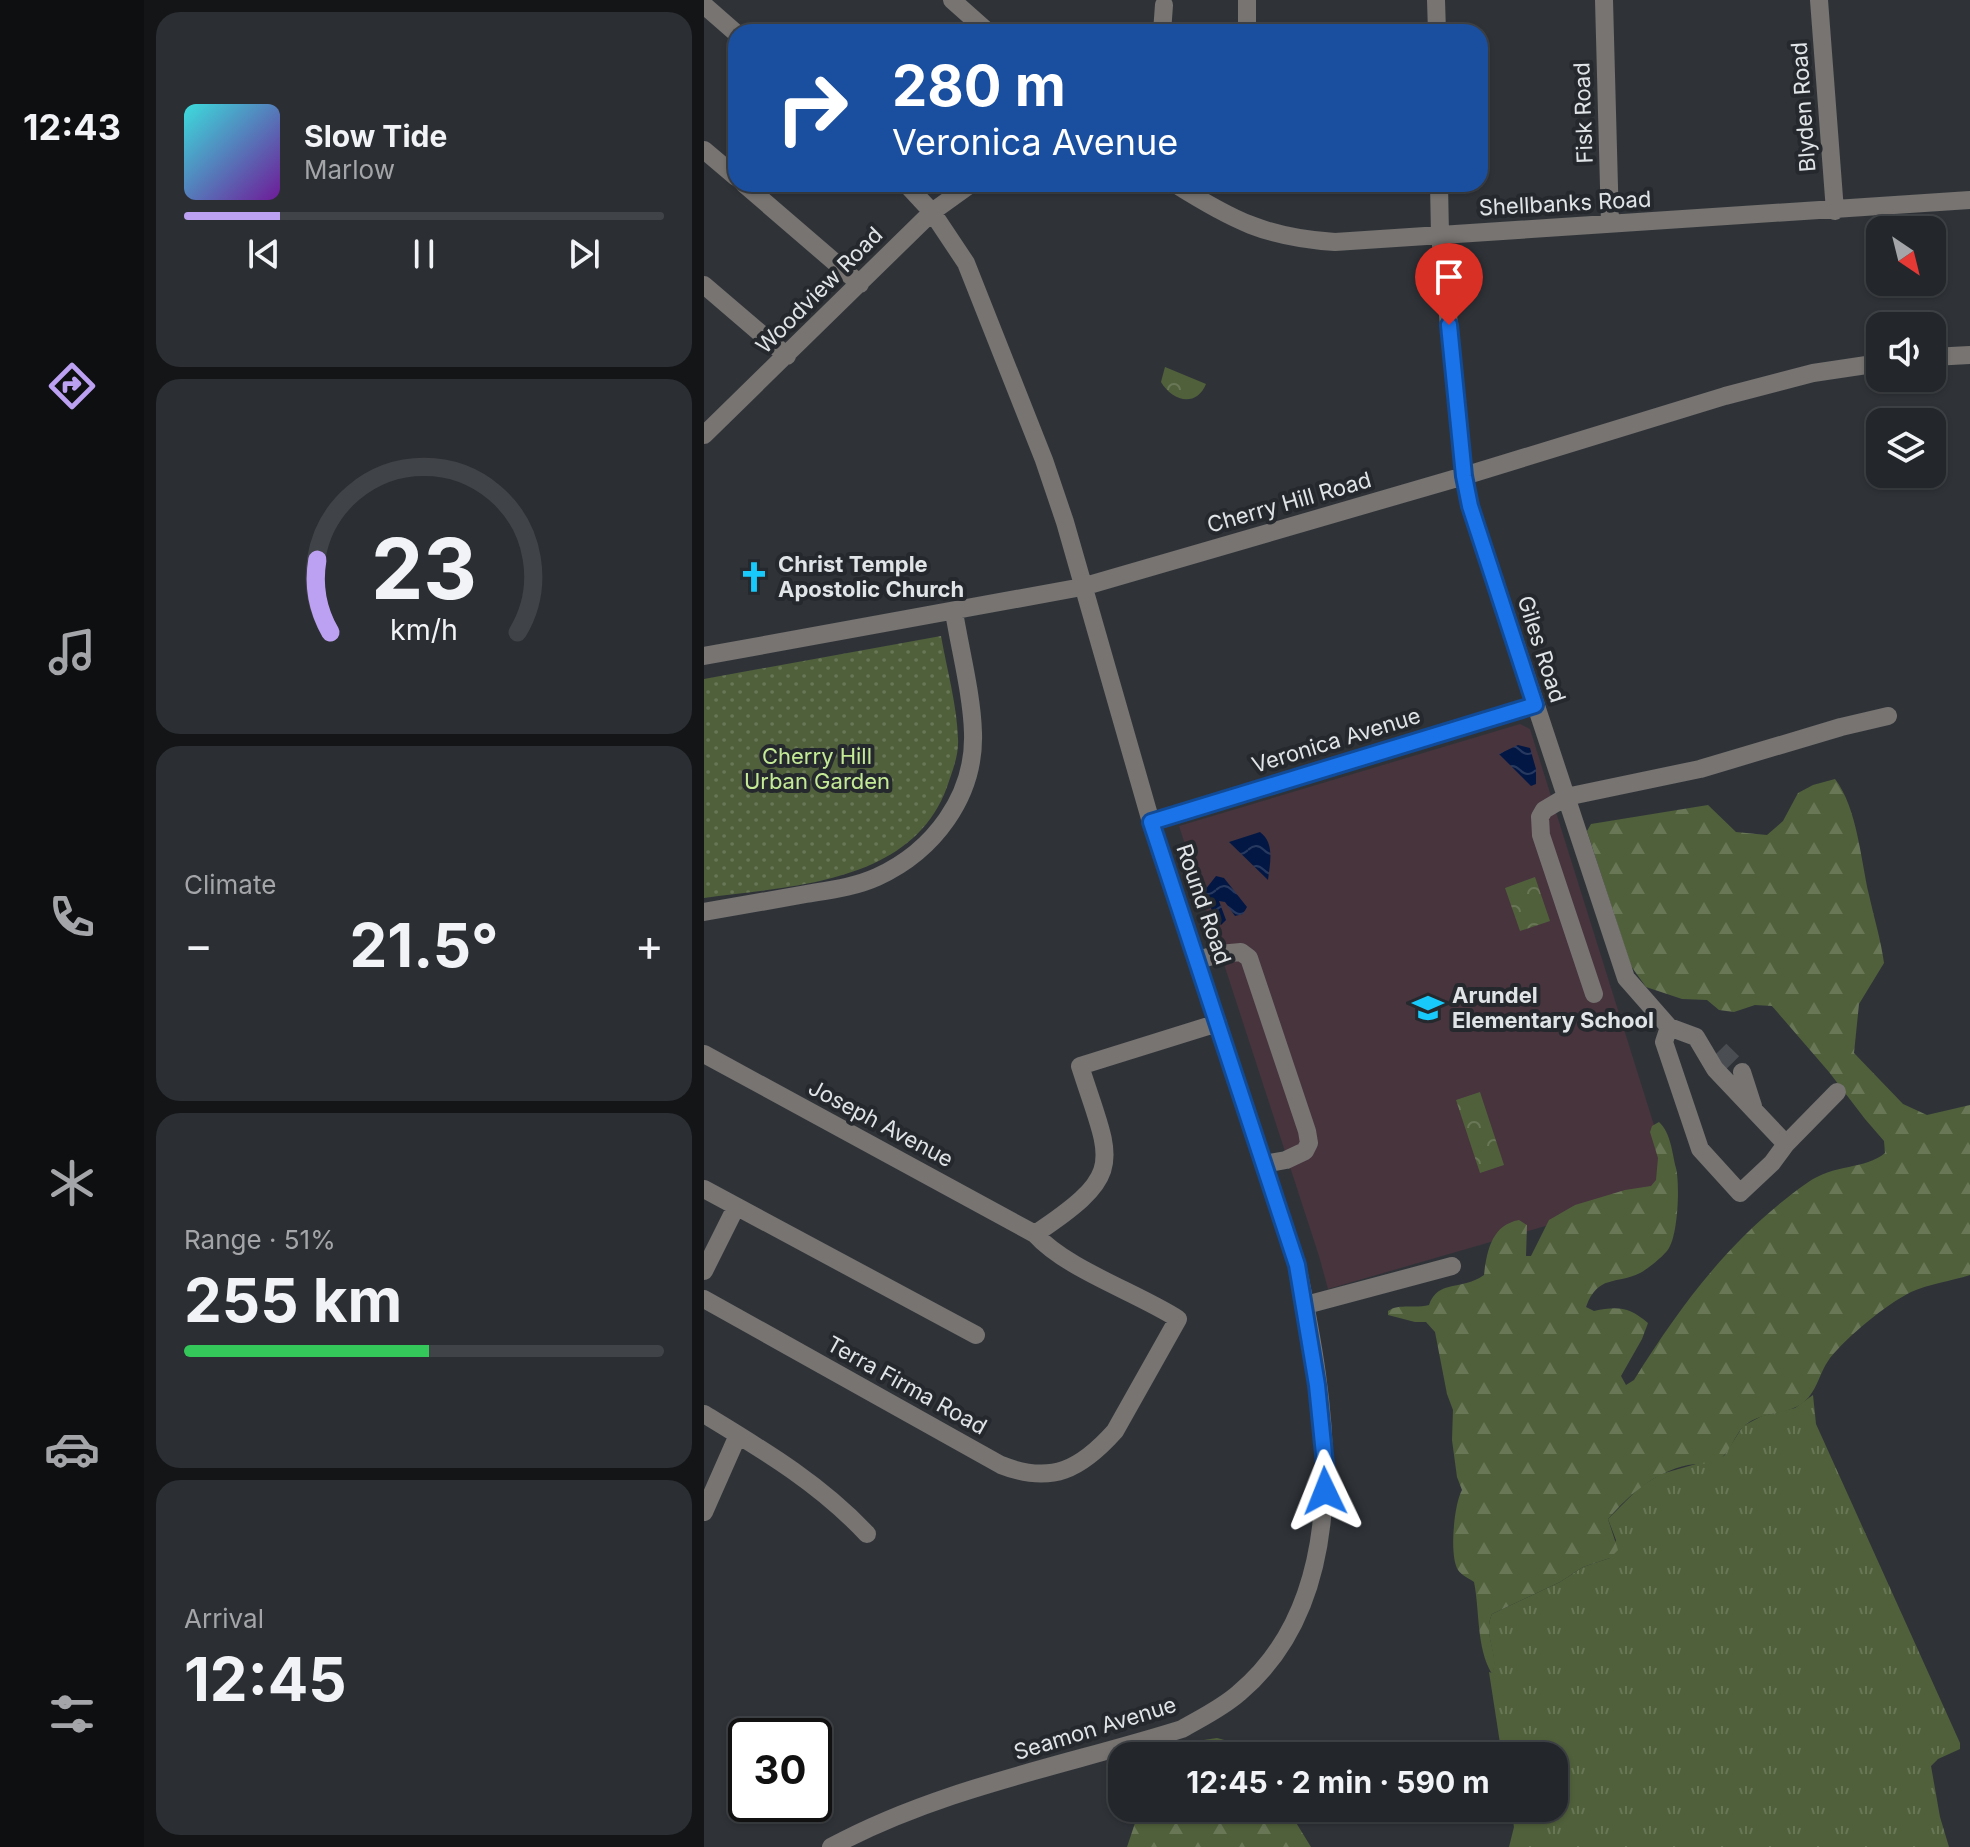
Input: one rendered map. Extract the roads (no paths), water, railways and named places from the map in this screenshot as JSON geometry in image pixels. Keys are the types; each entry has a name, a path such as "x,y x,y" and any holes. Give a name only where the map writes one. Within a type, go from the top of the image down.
{"street":[{"path":"952,0 979,24"},
{"path":"1247,0 1247,24"},
{"path":"1436,0 1437,24"},
{"name":"Fisk Road","path":"1604,0 1610,224"},
{"name":"Blyden Road","path":"1819,0 1835,211"},
{"path":"704,5 728,26"},
{"path":"1163,24 1164,5"},
{"path":"704,150 728,170"},
{"path":"753,192 860,284"},
{"name":"Round Road","path":"913,192 932,212 959,251 1044,460 1065,522 1151,822 1297,1265 1306,1305 1326,1474 1319,1544 1310,1578"},
{"name":"Woodview Road","path":"708,425 787,356 932,212 960,192"},
{"name":"Shellbanks Road","path":"1194,192 1248,225 1298,240 1335,242 1970,200"},
{"name":"Giles Road","path":"1439,192 1440,235 1464,476 1470,506 1626,978 1669,1027 1696,1037 1713,1052 1715,1069 1786,1144"},
{"path":"704,285 787,356"},
{"path":"1946,356 1970,355"},
{"name":"Cherry Hill Road","path":"704,656 1082,587 1776,382 1866,366"},
{"path":"704,912 850,886 876,878 914,854 946,821 958,803 967,779 973,731 954,612"},
{"name":"Veronica Avenue","path":"1151,822 1535,705"},
{"path":"1594,994 1539,822 1544,810 1566,797 1700,769 1888,716"},
{"path":"1198,960 1241,952 1249,958 1307,1131 1309,1143 1305,1151 1286,1160 1264,1164"},
{"path":"1035,1234 1083,1199 1095,1186 1105,1166 1106,1150 1080,1066 1218,1023"},
{"path":"1669,1027 1664,1042 1700,1149 1740,1193 1837,1092"},
{"name":"Joseph Avenue","path":"704,1054 1035,1234 1055,1253 1178,1319 1115,1431 1094,1454"},
{"path":"1742,1072 1753,1109"},
{"path":"704,1189 976,1335"},
{"path":"704,1271 736,1207"},
{"path":"1306,1305 1452,1266"},
{"name":"Terra Firma Road","path":"704,1299 1009,1468 1040,1475 1060,1472 1094,1454"},
{"path":"704,1414 788,1465 842,1507 867,1534"},
{"path":"704,1512 738,1435"},
{"name":"Seamon Avenue","path":"831,1847 899,1815 950,1796 1182,1729 1211,1713 1239,1693 1277,1652 1291,1629 1310,1578"}],"water":[{"path":"1518,745 1530,748 1536,769 1536,784 1531,786 1499,754"},
{"path":"1260,832 1270,848 1268,880 1229,842"},
{"path":"1216,876 1224,878 1247,907 1243,914 1235,916 1225,902 1219,901 1226,920 1221,925 1213,914 1205,890"}],"tunnel":[{"path":"1720,1050 1742,1072"}],"place":[{"name":"Christ Temple Apostolic Church","path":"754,577"},
{"name":"Arundel Elementary School","path":"1428,1008"}],"park label":[{"name":"Cherry Hill Urban Garden","path":"817,768"}]}
